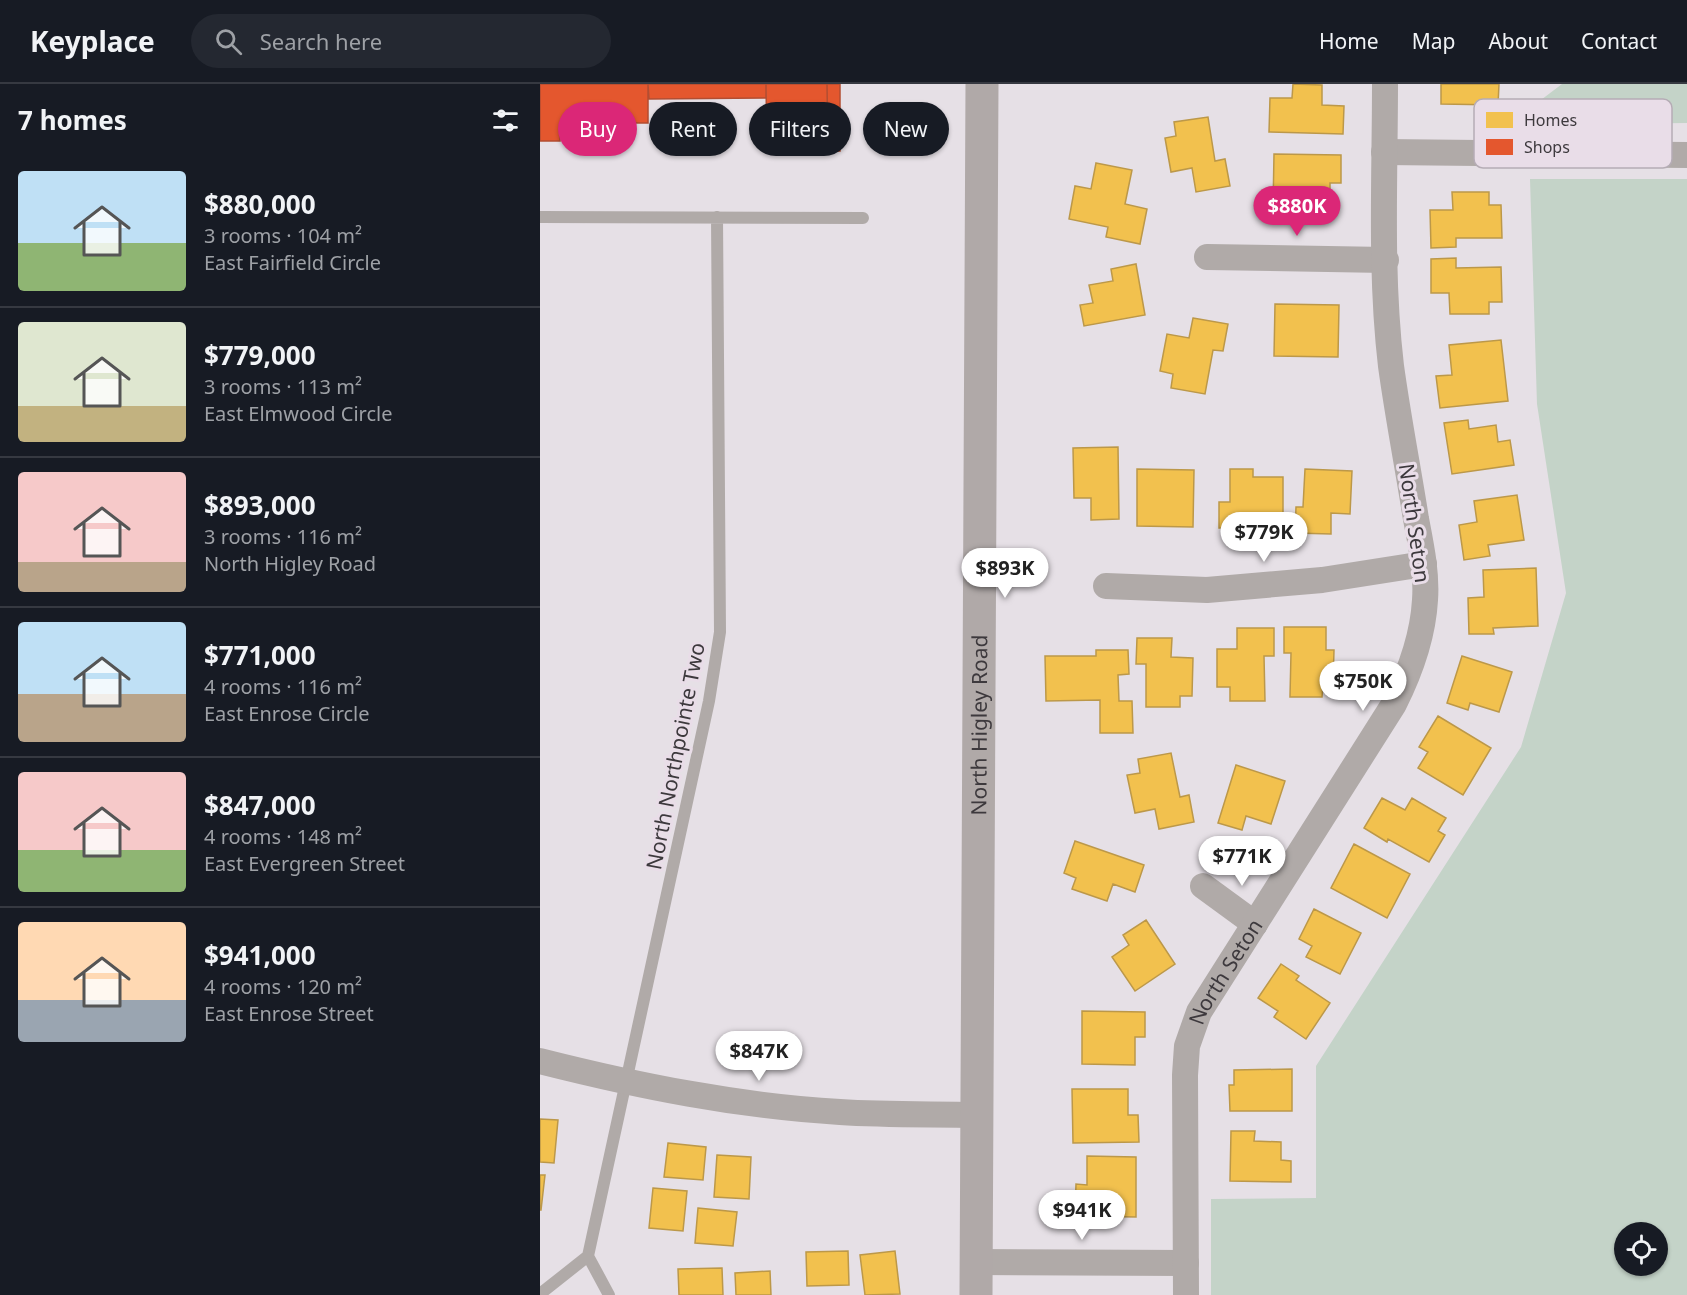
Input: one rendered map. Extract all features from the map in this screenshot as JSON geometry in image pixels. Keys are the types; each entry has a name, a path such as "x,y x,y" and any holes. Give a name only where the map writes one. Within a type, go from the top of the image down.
{"main road":[{"name":"North Higley Road","path":"976,1295 982,84"}],"street":[{"name":"North Seton","path":"1186,1295 1185,1075 1187,1046 1199,1012 1394,704 1406,679 1421,631 1425,599 1424,564 1391,366 1386,260 1385,84"},
{"path":"1384,152 1474,153"},
{"path":"1672,155 1687,155"},
{"path":"1207,257 1386,260"},
{"path":"1106,586 1207,590 1322,580 1424,564"},
{"path":"1203,885 1255,924"},
{"path":"540,1061 625,1082 737,1101 840,1112 976,1115"},
{"path":"976,1262 1186,1263"}],"lane":[{"path":"540,217 863,218"},
{"name":"North Northpointe Two","path":"588,1256 709,700 720,632 717,217"},
{"path":"540,1294 588,1256 609,1295"}],"green space":[{"path":"1562,84 1687,84 1687,123 1672,123 1672,99 1542,99"},
{"path":"1530,179 1687,179 1687,1295 1211,1295 1211,1199 1316,1198 1316,1066 1521,747 1566,593 1537,404"}],"building: Homes":[{"path":"1293,84 1322,85 1322,105 1344,106 1343,134 1269,132 1270,98 1292,98"},
{"path":"1441,84 1499,84 1498,99 1474,99 1474,105 1441,104"},
{"path":"1208,117 1215,161 1225,159 1230,186 1196,192 1192,168 1171,172 1165,138 1176,136 1174,122"},
{"path":"1274,154 1341,155 1341,183 1330,183 1330,209 1273,208"},
{"path":"1096,163 1132,170 1125,204 1147,209 1140,244 1106,237 1108,227 1069,219 1075,186 1091,189"},
{"path":"1452,192 1489,192 1489,205 1501,205 1502,238 1456,238 1456,247 1431,248 1430,210 1453,210"},
{"path":"1456,258 1456,268 1501,267 1502,302 1489,302 1489,314 1450,314 1449,293 1431,293 1431,259"},
{"path":"1136,264 1145,315 1084,326 1080,305 1093,303 1089,285 1113,281 1111,269"},
{"path":"1275,304 1339,305 1338,357 1274,356"},
{"path":"1193,318 1228,324 1223,351 1213,350 1205,394 1171,388 1173,374 1160,371 1167,334 1189,338"},
{"path":"1501,340 1508,401 1440,408 1436,376 1452,375 1449,345"},
{"path":"1468,420 1469,429 1496,425 1498,442 1510,440 1514,465 1452,474 1444,423"},
{"path":"1118,447 1119,519 1091,520 1091,498 1074,498 1073,448"},
{"path":"1137,469 1194,470 1193,527 1137,526"},
{"path":"1230,469 1253,469 1253,477 1283,477 1283,536 1255,536 1255,528 1219,528 1219,502 1230,502"},
{"path":"1305,469 1352,471 1350,514 1331,513 1331,534 1295,533 1296,507 1303,507"},
{"path":"1517,495 1524,540 1488,545 1490,556 1464,560 1459,525 1477,522 1474,501"},
{"path":"1536,568 1538,626 1493,628 1494,634 1469,634 1468,598 1484,597 1483,570"},
{"path":"1284,627 1326,627 1326,650 1334,650 1333,685 1323,685 1322,697 1290,697 1291,653 1284,653"},
{"path":"1237,628 1274,628 1274,656 1264,656 1265,701 1230,701 1230,687 1217,687 1217,649 1237,649"},
{"path":"1137,638 1172,638 1171,657 1193,658 1192,696 1180,696 1180,707 1146,707 1146,664 1136,664"},
{"path":"1096,650 1128,650 1129,674 1118,675 1119,701 1132,701 1133,733 1100,733 1100,700 1046,701 1045,656 1096,656"},
{"path":"1462,656 1512,672 1499,712 1470,703 1468,710 1447,703"},
{"path":"1438,716 1491,748 1463,795 1418,768 1428,752 1419,747"},
{"path":"1171,753 1180,797 1189,795 1194,822 1159,829 1155,809 1135,813 1127,775 1140,773 1138,759"},
{"path":"1236,765 1285,781 1271,824 1246,816 1242,830 1218,823"},
{"path":"1382,798 1405,810 1412,798 1446,818 1438,831 1445,835 1429,862 1364,828"},
{"path":"1075,841 1144,865 1135,892 1113,884 1107,901 1072,889 1076,878 1064,873"},
{"path":"1354,844 1410,874 1387,918 1331,888"},
{"path":"1314,909 1361,933 1340,974 1306,957 1312,946 1299,939"},
{"path":"1146,920 1175,964 1135,991 1112,957 1129,945 1123,935"},
{"path":"1281,964 1299,976 1296,980 1330,1003 1306,1039 1274,1017 1278,1011 1258,998"},
{"path":"1082,1011 1145,1012 1145,1037 1135,1037 1135,1065 1082,1064"},
{"path":"1292,1069 1292,1111 1230,1111 1229,1085 1234,1085 1234,1070"},
{"path":"1072,1089 1128,1089 1128,1115 1138,1115 1139,1142 1073,1143"},
{"path":"540,1119 558,1120 554,1163 540,1162"},
{"path":"1231,1131 1255,1131 1254,1141 1281,1142 1281,1160 1291,1161 1291,1182 1230,1181"},
{"path":"668,1143 706,1147 703,1180 664,1177"},
{"path":"717,1155 751,1157 749,1199 714,1197"},
{"path":"1087,1156 1136,1157 1136,1217 1075,1216 1076,1184 1087,1185"},
{"path":"540,1175 545,1175 541,1210 540,1210"},
{"path":"653,1188 687,1191 683,1231 649,1228"},
{"path":"698,1208 737,1212 733,1246 695,1243"},
{"path":"848,1251 849,1285 807,1286 806,1252"},
{"path":"895,1251 900,1294 865,1295 860,1255"},
{"path":"722,1268 723,1295 679,1295 678,1269"},
{"path":"770,1271 771,1295 736,1295 735,1273"}],"building: Shops":[{"path":"540,84 648,84 648,123 637,123 637,102 558,102 558,141 540,141"},
{"path":"648,84 766,84 766,98 649,99"},
{"path":"766,84 827,84 827,102 766,102"},
{"path":"827,84 840,84 840,102 827,102"}]}
